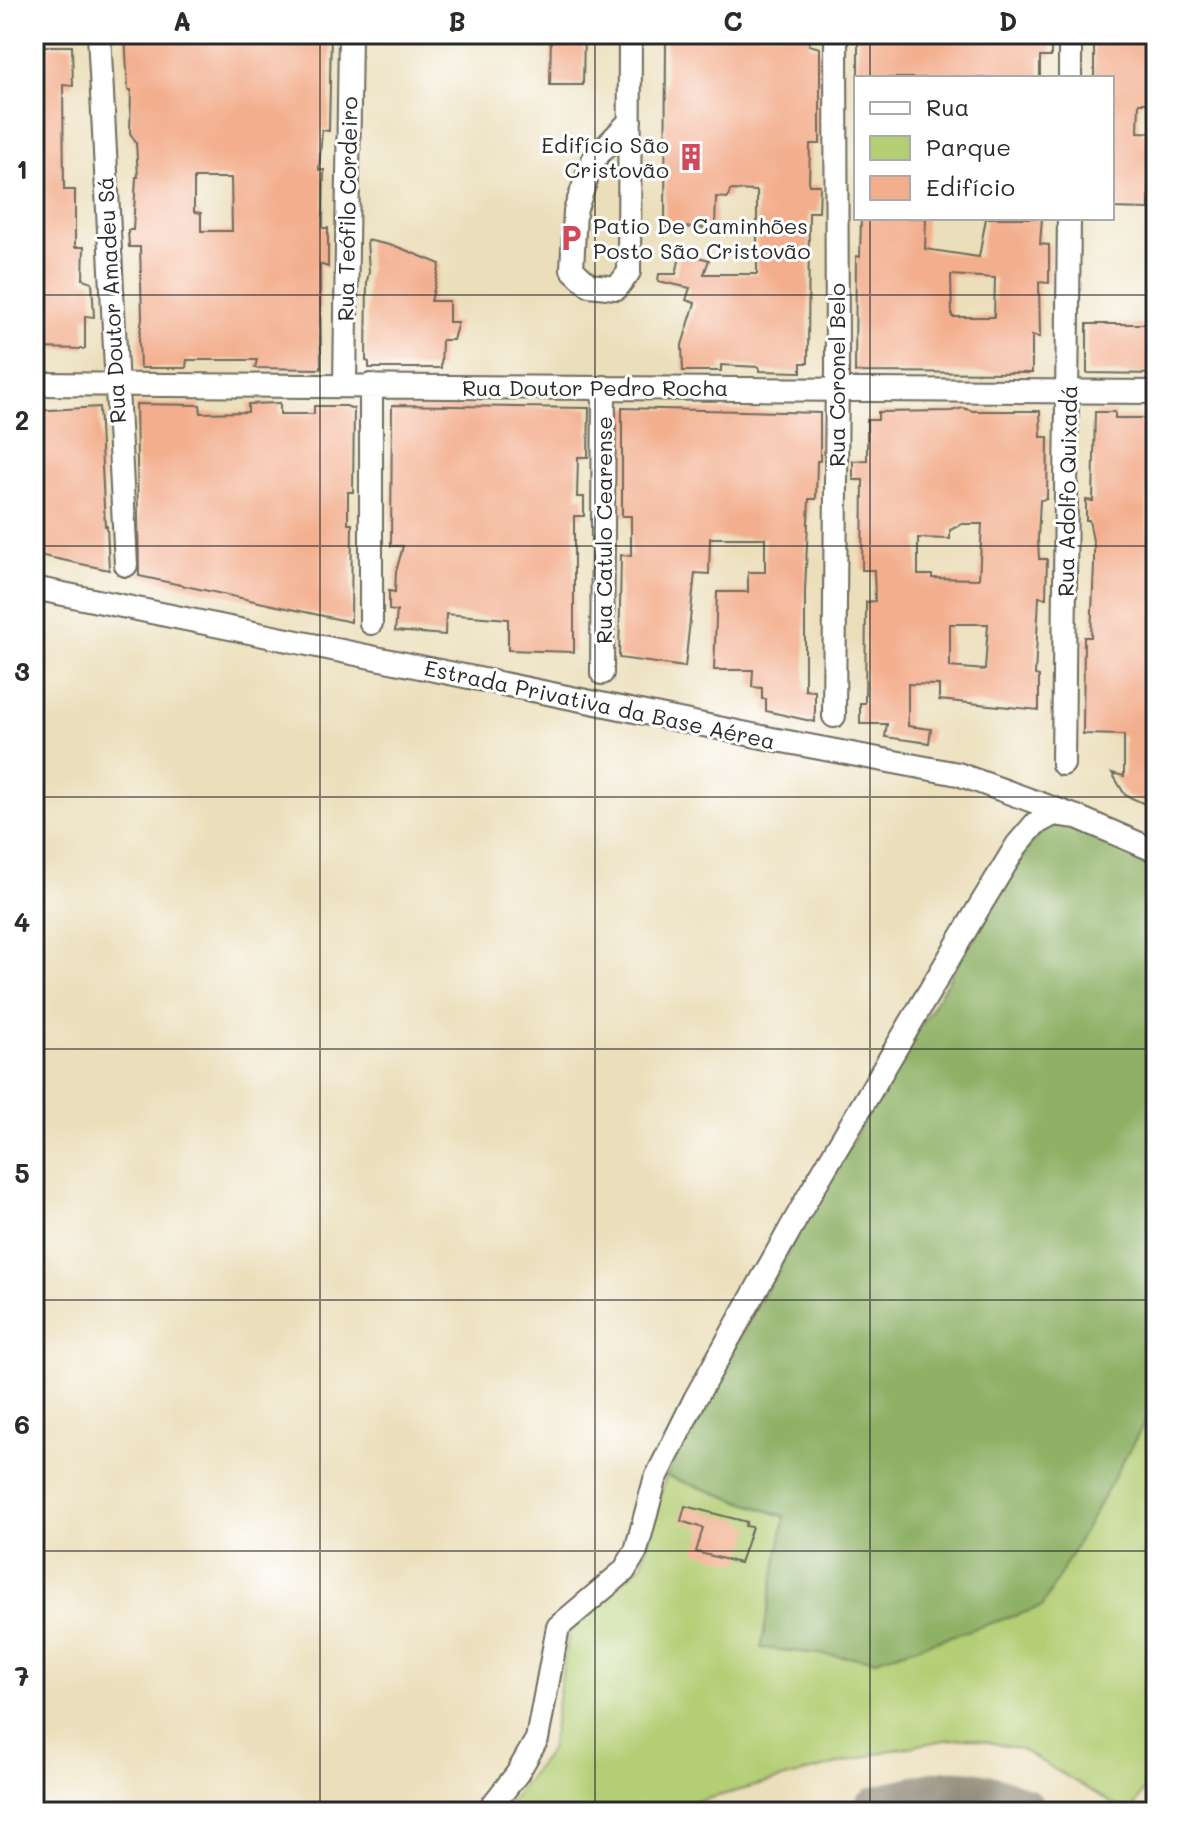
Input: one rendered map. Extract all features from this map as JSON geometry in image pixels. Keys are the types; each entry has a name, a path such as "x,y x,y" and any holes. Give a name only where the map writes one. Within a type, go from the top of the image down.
{"street":[{"name":"Rua Doutor Amadeu Sá","path":"99,34 126,565"},
{"name":"Rua Teófilo Cordeiro","path":"345,385 350,34"},
{"path":"630,34 630,121 629,272 617,288 589,285 572,269 575,211 593,160 630,121"},
{"name":"Rua Coronel Belo","path":"834,716 836,34"},
{"path":"1070,34 1070,76"},
{"name":"Rua Adolfo Quixadá","path":"1063,764 1069,220"},
{"name":"Rua Doutor Pedro Rocha","path":"34,384 1156,392"},
{"path":"371,385 371,623"},
{"name":"Rua Catulo Cearense","path":"602,673 604,387"},
{"name":"Estrada Privativa da Base Aérea","path":"34,588 958,774 1077,817 1156,851"},
{"path":"487,1812 517,1774 537,1739 558,1627 624,1571 636,1551 655,1480 695,1399 811,1192 970,923 1017,845 1035,824 1054,814 1077,817"}],"green space":[{"path":"1058,823 1071,824 1156,860 1156,1402 1042,1607 876,1660 761,1648 785,1516 666,1476 796,1237 935,1002 1029,846 1043,830"},
{"path":"1156,1402 1156,1769 1131,1812 1020,1749 970,1738 887,1751 658,1812 502,1812 550,1750 569,1630 642,1564 666,1476 1042,1606"}],"building":[{"path":"125,34 331,34 329,131 322,130 319,170 324,170 323,228 328,228 328,267 320,264 321,369 255,368 257,360 187,360 186,368 140,368 140,247 129,247 128,230 133,230 138,177 136,143 130,133 131,90 128,90","holes":["194,178 231,178 232,231 201,231 201,213 194,212"]},
{"path":"551,34 584,34 583,85 550,85"},
{"path":"666,34 809,34 809,45 820,48 820,144 810,144 809,185 820,185 819,212 809,212 808,363 801,363 801,372 759,371 759,367 721,365 721,371 683,371 682,345 695,303 686,300 690,288 658,281 659,274 676,274 681,252 709,260 704,274 757,274 757,191 730,190 728,198 716,197 715,228 665,227"},
{"path":"858,34 1051,34 1051,57 1040,57 1040,76 858,76"},
{"path":"1094,34 1156,34 1156,103 1139,103 1138,132 1156,133 1154,171 1150,170 1149,209 1114,208 1114,76 1094,76"},
{"path":"34,46 72,46 73,86 63,85 64,190 75,190 75,247 84,247 83,279 92,282 94,317 85,316 85,349 34,348"},
{"path":"861,220 926,220 925,249 979,257 986,220 1042,220 1040,244 1049,245 1049,283 1039,282 1040,337 1032,336 1032,373 855,372 856,256 860,257","holes":["951,275 995,278 994,317 952,317"]},
{"path":"367,240 398,247 440,264 431,301 449,301 449,322 458,322 453,340 442,340 441,368 369,368 366,361"},
{"path":"1087,324 1156,324 1156,374 1087,373"},
{"path":"280,403 280,414 314,414 314,406 354,409 353,492 348,492 348,524 352,524 351,622 139,576 136,404 200,405 201,413 248,412 248,404"},
{"path":"392,405 589,408 588,457 578,457 577,497 584,497 584,516 574,516 574,652 508,650 508,619 446,614 445,635 395,631 397,611 389,610 389,591 395,592 396,572 403,546 391,546"},
{"path":"99,407 109,570 34,554 34,411"},
{"path":"622,408 820,413 820,461 817,461 816,499 809,499 805,591 805,690 815,691 815,722 766,711 762,688 752,687 753,670 714,670 717,592 748,592 748,572 765,572 765,538 710,538 709,574 695,573 685,667 619,658 621,555 631,556 631,516 622,516"},
{"path":"963,408 973,411 1040,411 1041,437 1048,437 1047,499 1040,500 1038,539 1039,559 1047,559 1046,598 1039,597 1035,675 1039,676 1039,710 939,700 939,685 908,684 908,726 931,729 929,743 885,737 887,724 860,724 860,703 865,703 866,602 875,601 874,570 862,570 863,480 853,480 853,461 867,460 867,420 878,420 878,412 951,411","holes":["962,524 982,524 979,579 918,575 918,538 950,539 950,530","950,624 988,624 985,670 950,667"]},
{"path":"1095,412 1115,412 1115,418 1152,418 1156,482 1148,482 1147,518 1148,539 1156,539 1156,599 1151,660 1156,660 1156,809 1125,795 1112,773 1124,776 1124,735 1083,734 1084,637 1091,637 1094,564 1094,546 1089,520 1086,520 1086,500 1093,501"},
{"path":"685,1506 747,1522 745,1526 752,1527 740,1563 696,1552 703,1528 681,1521"}],"taxiway":[{"path":"878,1812 949,1796 981,1799 1020,1812"}],"place":[{"name":"Edifício São Cristovão","path":"691,157"},
{"name":"Patio De Caminhões Posto São Cristovão","path":"571,238"}]}
